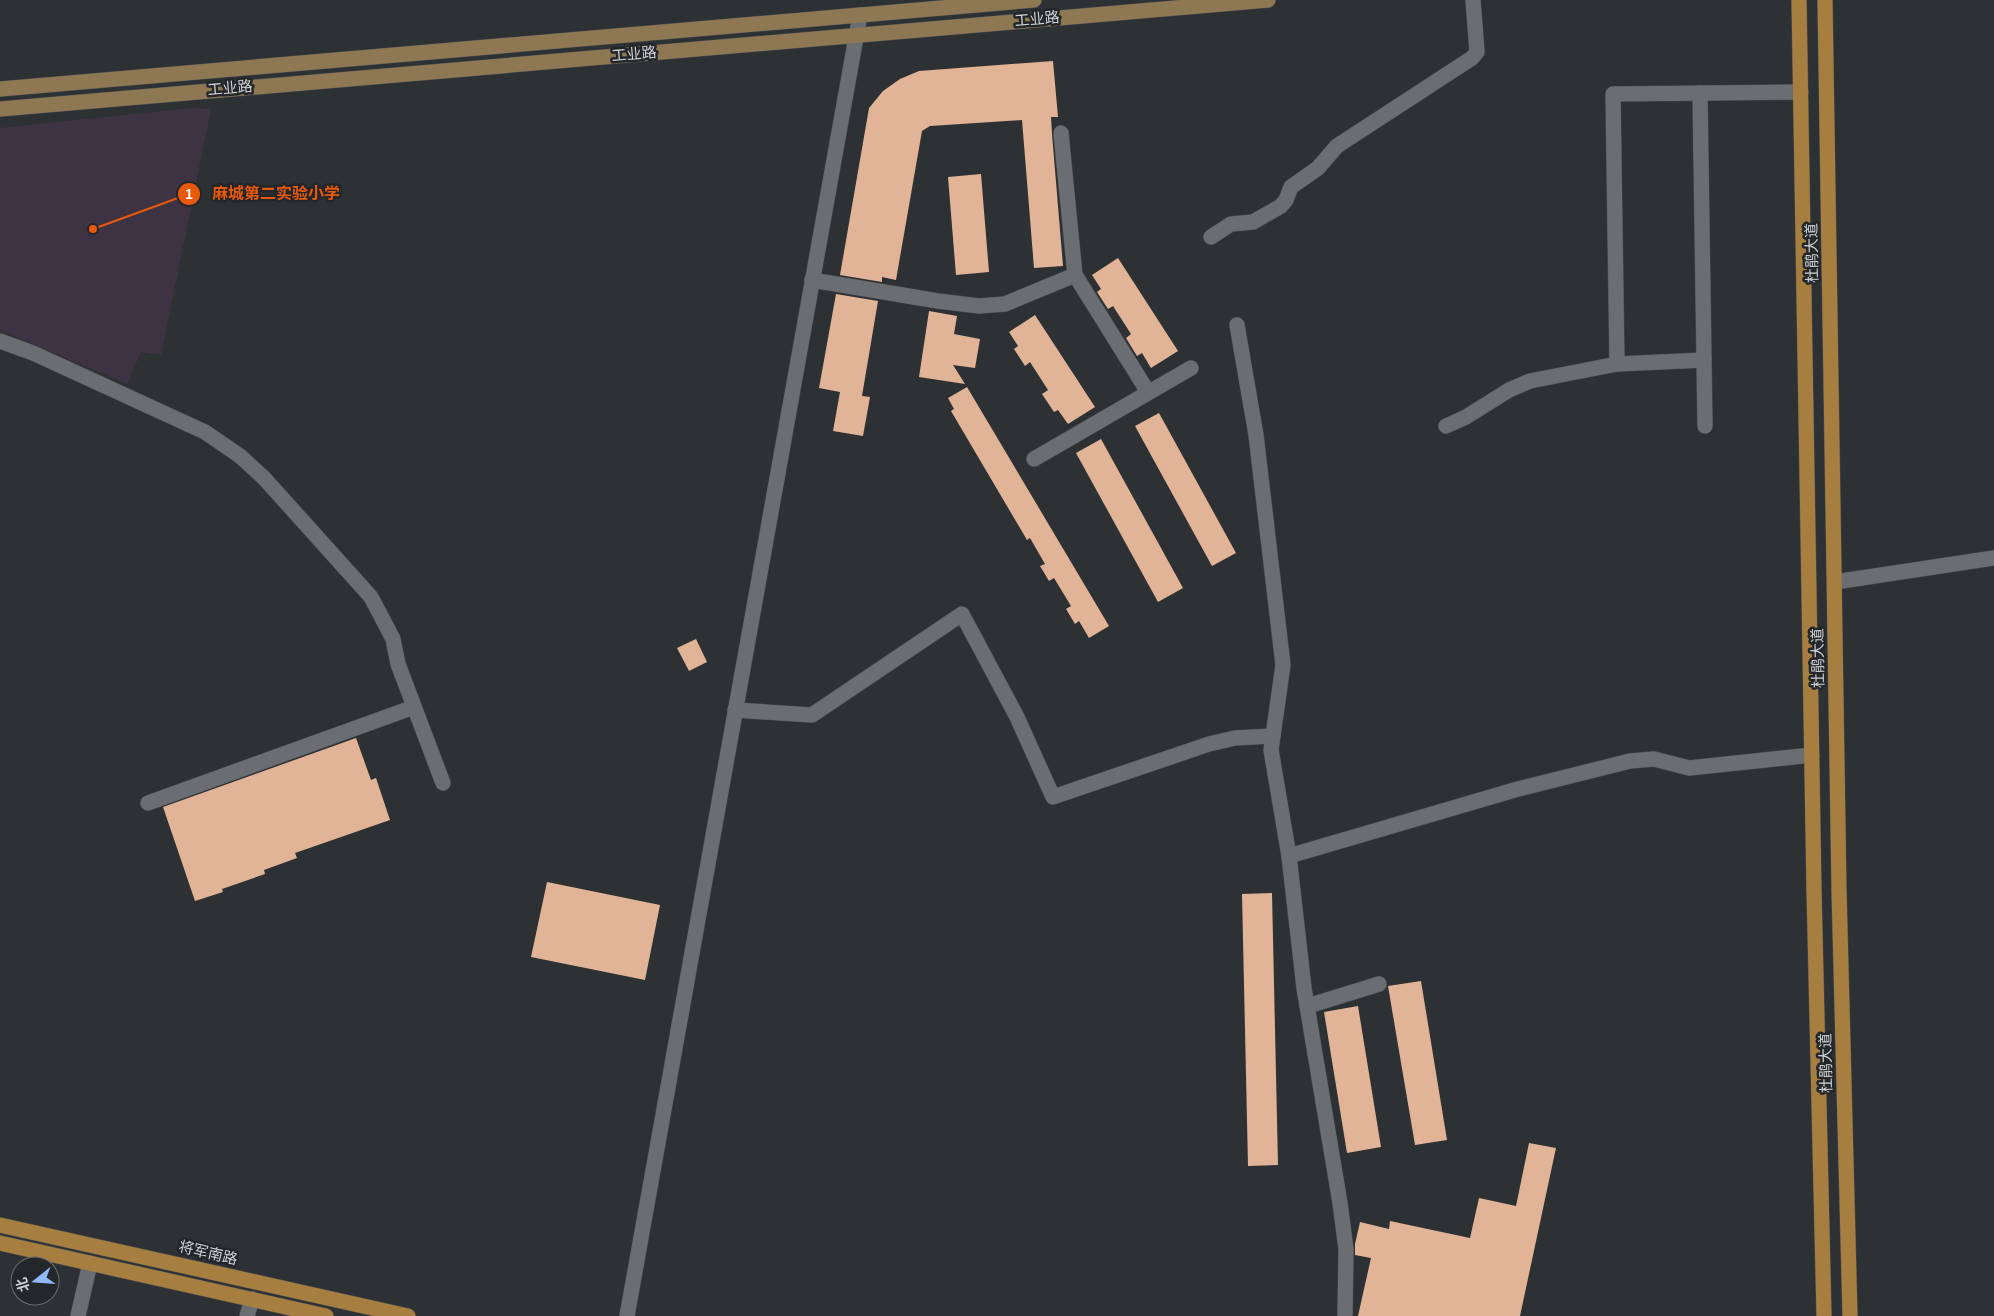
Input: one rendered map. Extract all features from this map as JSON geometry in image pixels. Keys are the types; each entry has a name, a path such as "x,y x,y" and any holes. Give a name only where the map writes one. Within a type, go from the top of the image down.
{"highway":[{"name":"杜鹃大道","path":"1799,0 1824,1316"},
{"name":"杜鹃大道","path":"1825,0 1839,880 1850,1316"},
{"name":"将军南路","path":"0,1225 408,1316"},
{"path":"0,1243 326,1316"}],"main road":[{"name":"工业路","path":"0,89 860,15 957,3 1034,0"},
{"name":"工业路","path":"0,109 1268,0"}],"street":[{"path":"1211,237 1231,224 1253,222 1281,206 1286,200 1291,187 1318,168 1337,146 1472,58 1477,52 1474,0"},
{"path":"627,1316 860,15"},
{"path":"1616,364 1613,94 1801,92"},
{"path":"1700,94 1704,426"},
{"path":"1061,133 1075,275 1148,392"},
{"path":"812,280 938,302 979,306 1006,304 1075,275"},
{"path":"1237,325 1256,436 1283,665 1271,750 1289,856 1308,1006 1346,1249 1345,1316"},
{"path":"0,341 33,353 205,432 240,456 264,478 371,597 393,639 398,664 443,783"},
{"path":"1446,426 1466,417 1509,390 1530,381 1616,364 1704,360"},
{"path":"1034,459 1191,368"},
{"path":"1835,582 1994,558"},
{"path":"736,710 812,715 962,614 1017,717 1053,798 1209,744 1234,738 1273,736"},
{"path":"148,803 414,707"},
{"path":"1289,856 1518,789 1630,761 1654,759 1689,768 1812,755"},
{"path":"1308,1006 1379,984"},
{"path":"78,1316 90,1263"},
{"path":"247,1316 252,1300"}],"shaded area":[{"path":"191,108 211,109 161,355 141,352 127,384 0,330 0,128"}],"building":[{"path":"1053,61 1058,117 1051,117 1063,266 1034,268 1022,120 930,126 922,131 896,280 882,277 882,282 840,275 869,108 883,91 900,79 919,71"},
{"path":"981,174 989,272 956,275 948,177"},
{"path":"1118,258 1178,351 1151,368 1142,353 1137,356 1126,338 1131,334 1113,306 1108,309 1097,292 1101,289 1092,275"},
{"path":"836,294 878,301 862,396 870,397 863,436 833,431 840,392 819,388"},
{"path":"929,311 957,316 954,334 980,339 975,368 953,365 965,384 919,377"},
{"path":"1035,315 1095,407 1068,424 1058,410 1054,412 1042,394 1048,390 1030,362 1025,366 1014,349 1018,346 1009,332"},
{"path":"967,387 1109,626 1089,638 1079,621 1075,624 1066,609 1071,606 1054,578 1049,581 1040,566 1045,564 1030,538 1027,540 951,411 954,409 948,398"},
{"path":"1159,413 1236,553 1212,566 1135,426"},
{"path":"1101,439 1183,588 1158,602 1076,453"},
{"path":"696,639 707,662 689,671 677,648"},
{"path":"356,738 371,780 376,778 390,820 295,853 297,858 264,870 265,874 222,889 223,892 195,901 163,807"},
{"path":"547,882 660,905 645,980 531,957"},
{"path":"1272,893 1278,1165 1248,1166 1242,894"},
{"path":"1421,981 1447,1140 1415,1145 1388,986"},
{"path":"1358,1006 1381,1147 1347,1153 1324,1012"},
{"path":"1529,1143 1556,1148 1520,1316 1358,1316 1371,1258 1355,1255 1355,1244 1360,1222 1389,1229 1390,1221 1470,1238 1479,1198 1516,1206"}],"place":[{"name":"麻城第二实验小学","path":"93,229"}]}
